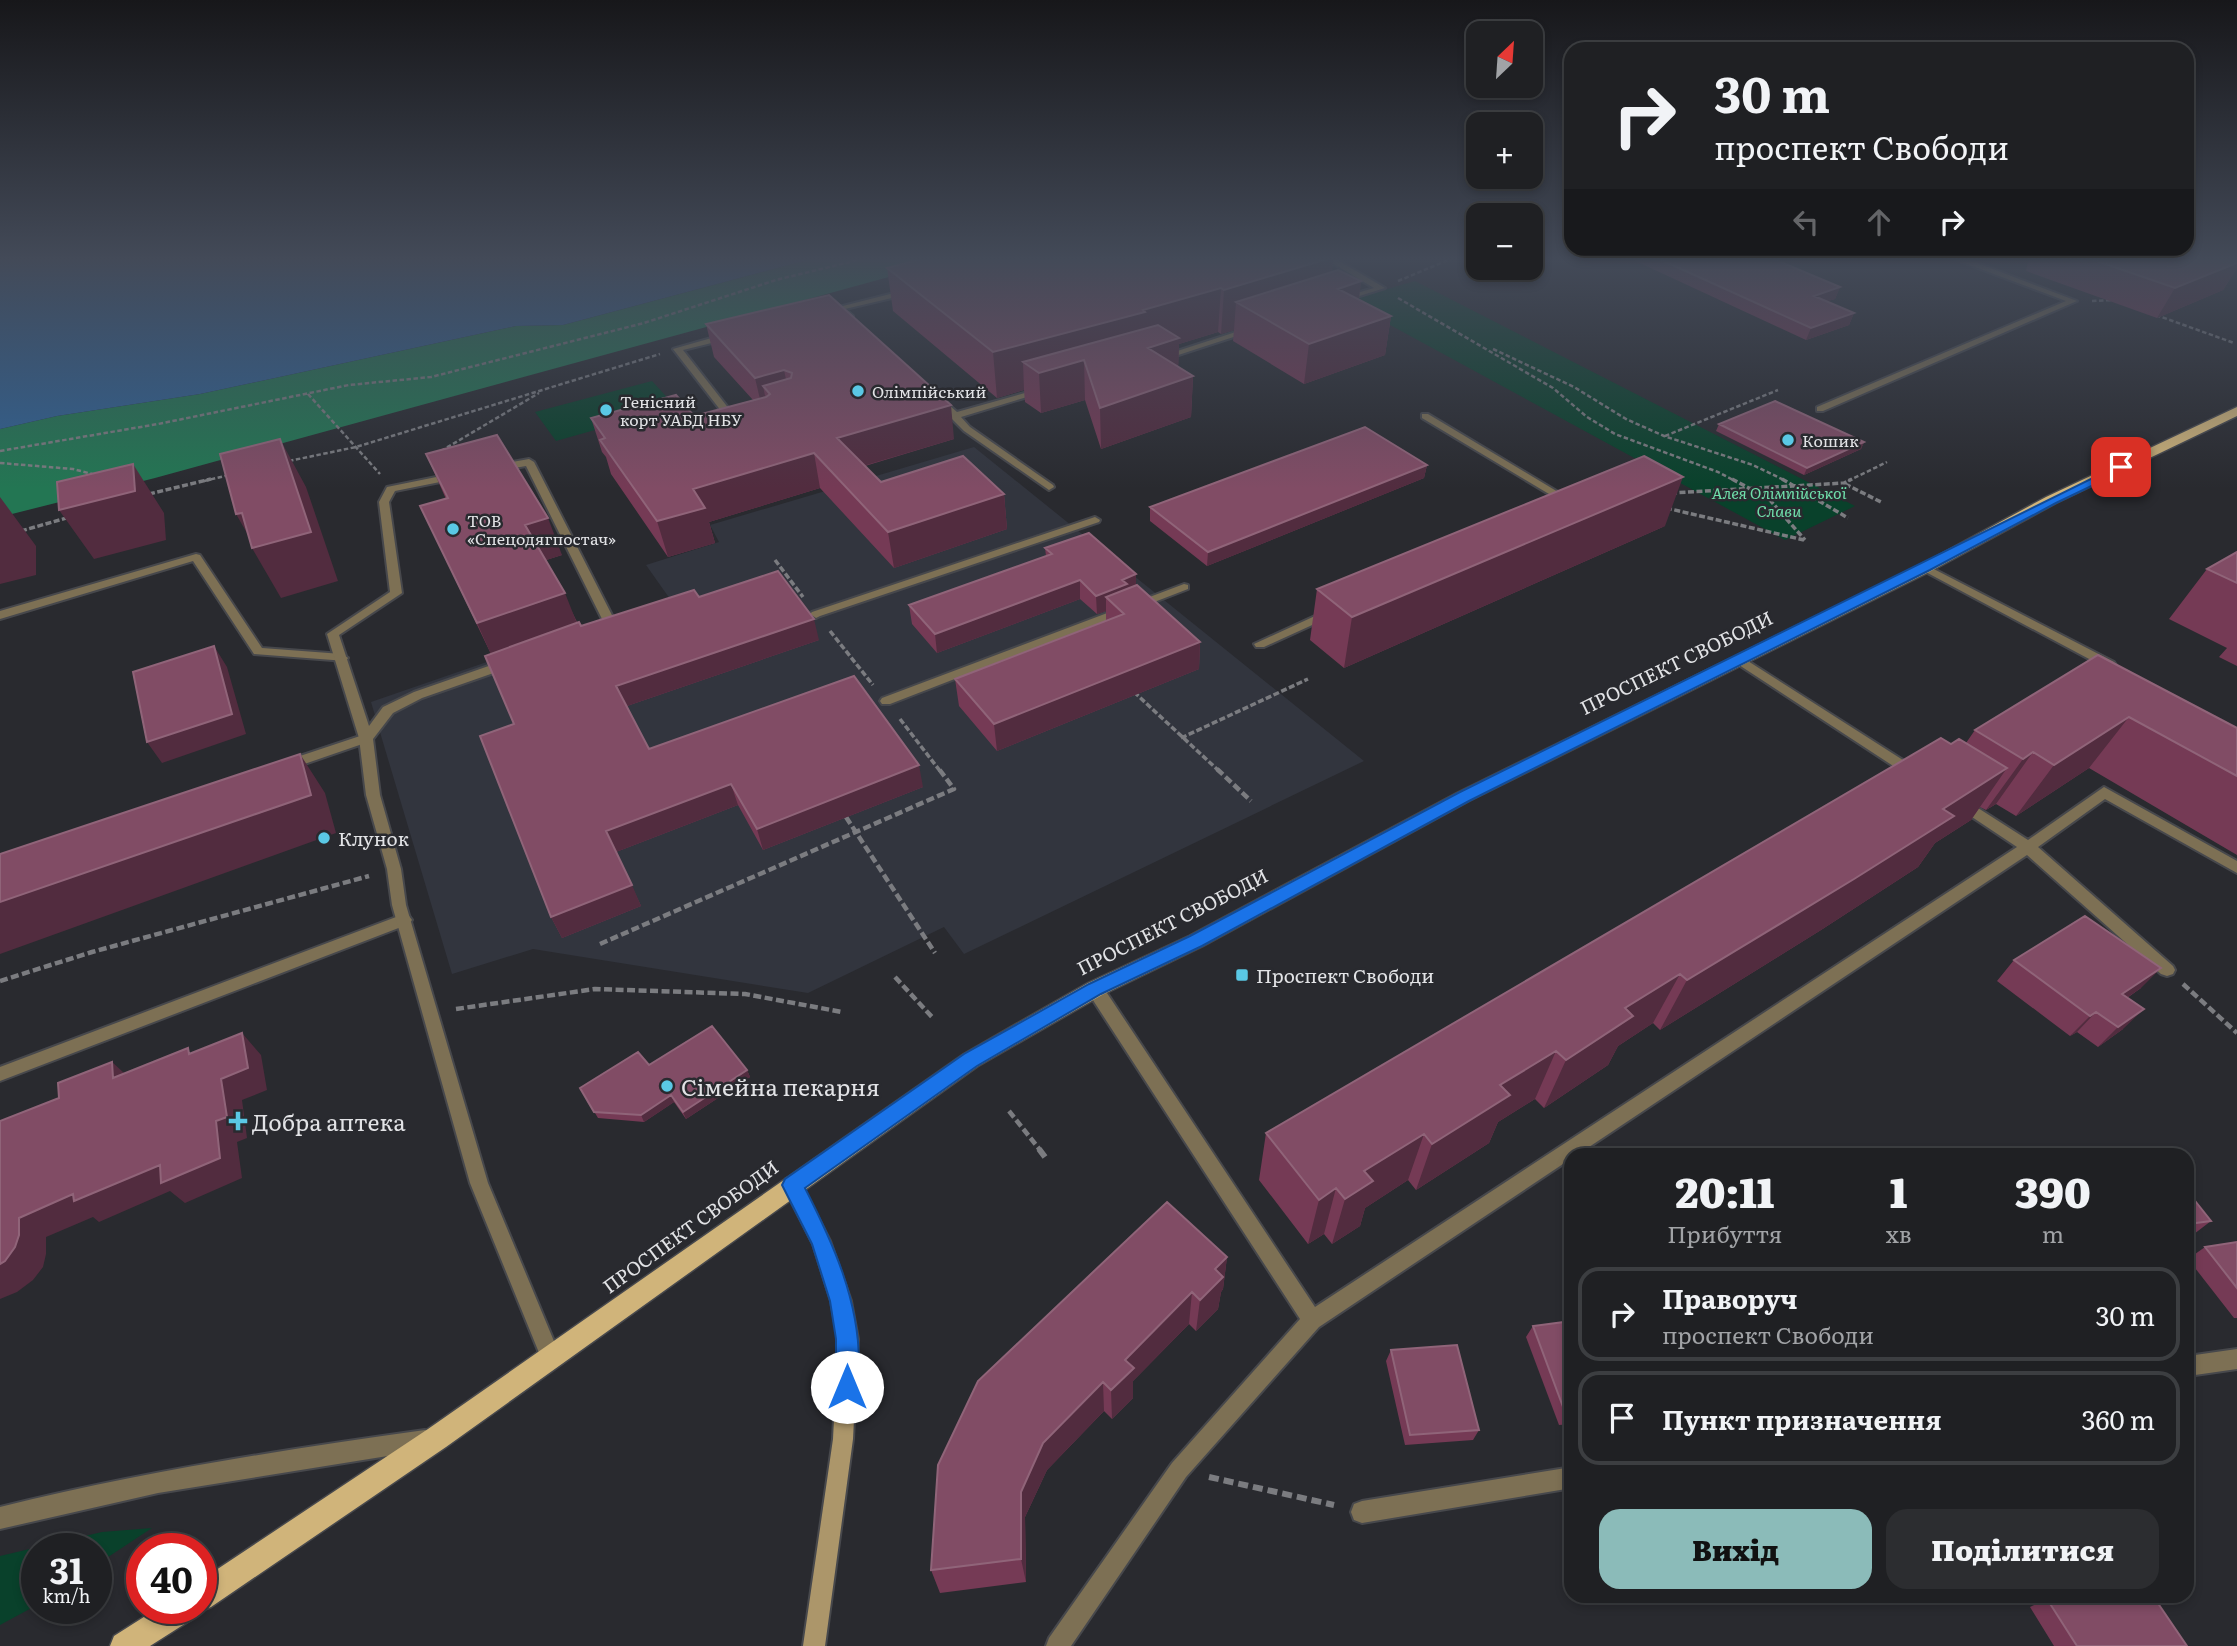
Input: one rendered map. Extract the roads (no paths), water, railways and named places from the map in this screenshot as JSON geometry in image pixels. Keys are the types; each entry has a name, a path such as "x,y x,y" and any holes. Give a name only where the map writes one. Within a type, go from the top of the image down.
{"main road":[{"name":"ПРОСПЕКТ СВОБОДИ","path":"217,1586 437,1438 971,1060 1095,989 1196,941 1463,797 1926,568 2051,500 2237,411"},
{"path":"124,1646 159,1624"}],"street":[{"path":"733,335 677,349 737,425 748,422"},
{"path":"1149,361 1236,335"},
{"path":"1820,409 1994,335"},
{"path":"955,416 1058,386"},
{"path":"934,397 967,429 1049,487"},
{"path":"1424,416 1576,506 1563,511"},
{"path":"479,472 529,461 612,627 599,632"},
{"path":"467,474 391,489 384,502 396,593 332,634 366,738 373,795 394,869 399,905 479,1183 551,1358"},
{"path":"816,614 1095,520"},
{"path":"0,615 196,557 258,652 342,658"},
{"path":"1926,568 2117,668"},
{"path":"886,701 1184,587"},
{"path":"1260,644 1336,611"},
{"path":"276,769 366,738 388,710 418,695 521,659"},
{"path":"1740,660 1924,779"},
{"path":"1572,1148 2028,847 2104,792 2237,868"},
{"path":"1947,794 2028,847 2167,970"},
{"path":"0,1074 404,920"},
{"path":"1095,989 1312,1320"},
{"path":"1057,1646 1179,1470 1312,1320 1564,1154"},
{"path":"792,1185 821,1241 841,1301 848,1339 843,1439 814,1646"},
{"path":"2194,1365 2237,1359"},
{"path":"0,1518 85,1496 237,1467 437,1438"},
{"path":"1362,1511 1564,1478"}],"water":[{"path":"0,335 475,335 200,394 57,416 0,429"}],"place":[{"name":"Олімпійський","path":"858,391"},
{"name":"Тенісний корт УАБД НБУ","path":"606,410"},
{"name":"Кошик","path":"1788,440"},
{"name":"ТОВ «Спецодягпостач»","path":"453,529"},
{"name":"Клунок","path":"324,838"},
{"name":"Проспект Свободи","path":"1242,975"},
{"name":"Сімейна пекарня","path":"667,1086"},
{"name":"Добра аптека","path":"238,1121"}],"park label":[{"name":"Алея Олімпійської Слави","path":"1779,501"}]}
